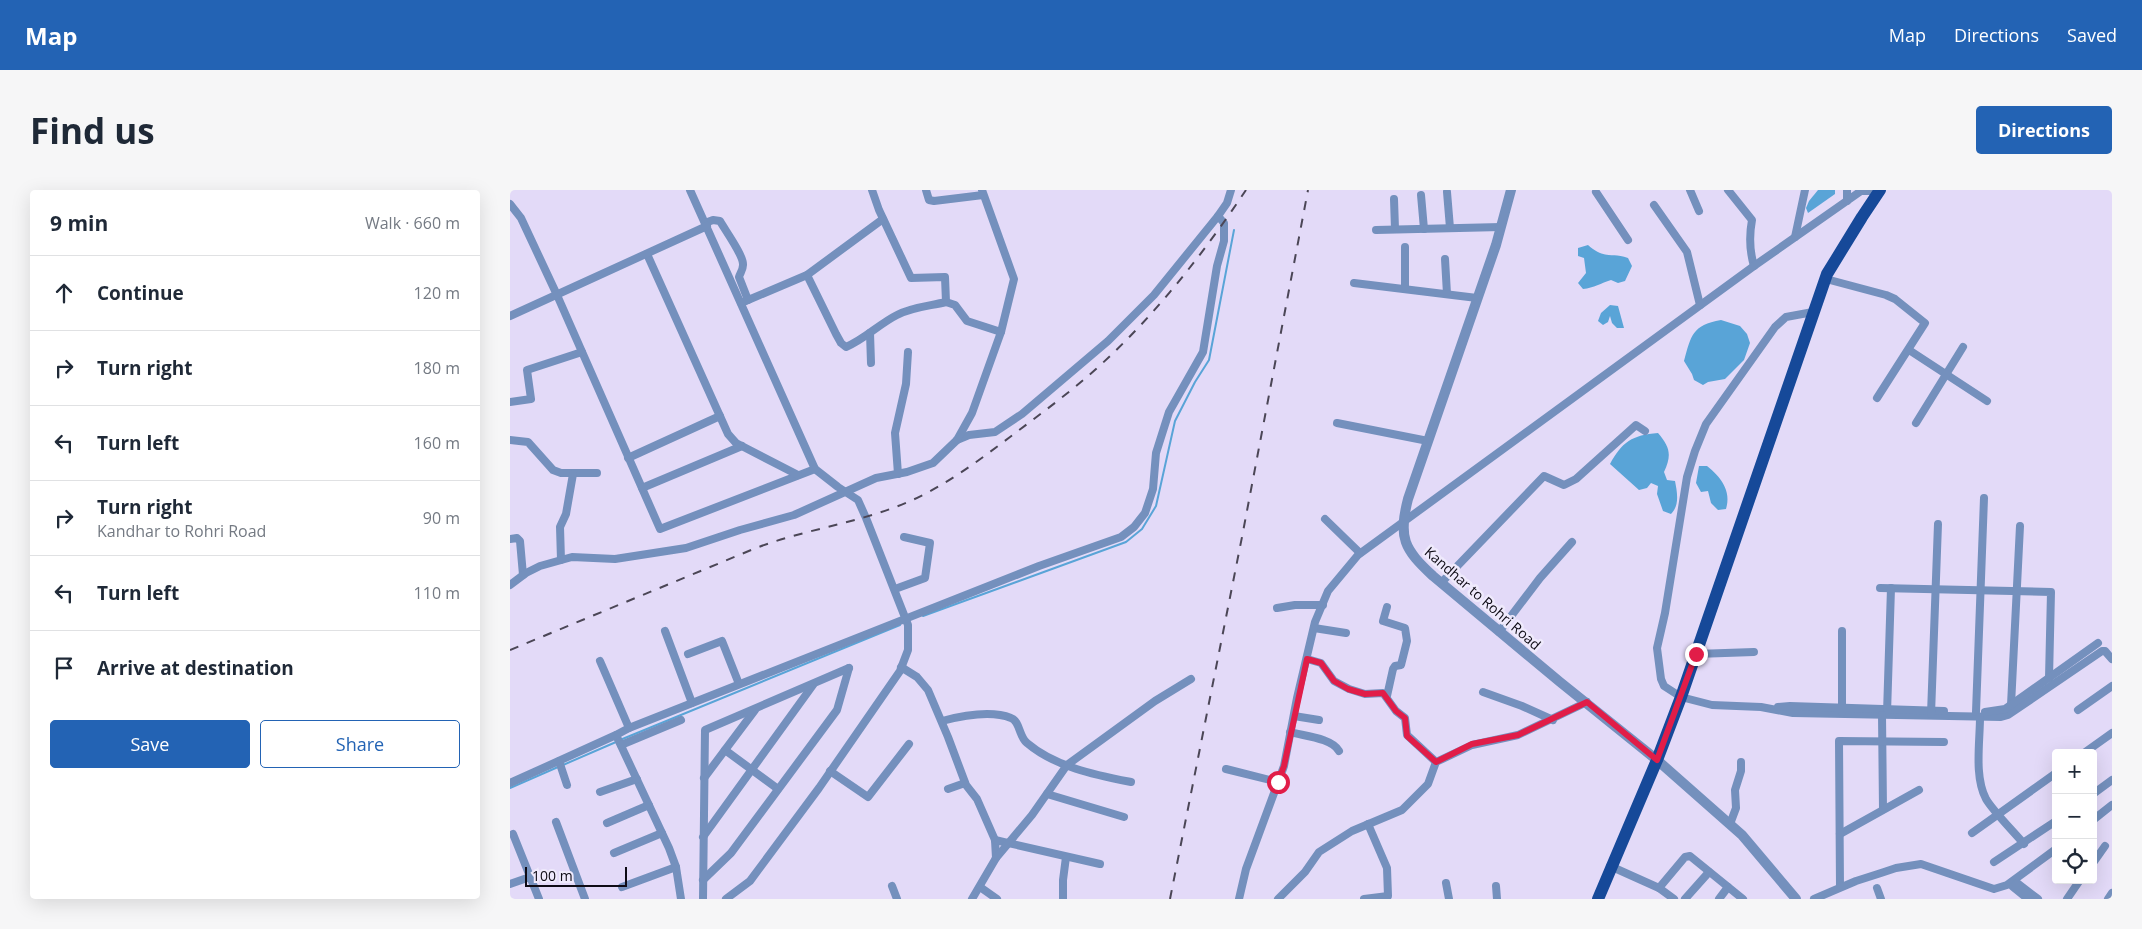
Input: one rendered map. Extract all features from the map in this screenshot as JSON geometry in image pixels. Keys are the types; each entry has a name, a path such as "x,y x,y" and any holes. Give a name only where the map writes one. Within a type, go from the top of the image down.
{"main road":[{"path":"1598,899 1610,866 1657,760 1681,697 1826,279 1862,217 1880,191"}],"street":[{"path":"690,190 744,301 815,468 858,500 907,621 908,650 901,667 830,771 750,881 726,899"},
{"path":"872,190 912,278 945,278 946,302"},
{"path":"510,585 540,566 572,557 615,559 686,548 740,530 794,516 876,478 898,474 933,462 957,440 972,413 1001,332 1014,279 983,193 934,201 929,200 926,190"},
{"path":"957,440 969,435 994,432 1022,414 1108,341 1149,300 1218,216 1227,202 1231,190"},
{"name":"Kandhar to Rohri Road","path":"1511,190 1478,298 1402,521 1404,540 1414,558 1441,583 1657,760 1730,824 1742,835 1796,899"},
{"path":"1606,190 1595,191 1628,240"},
{"path":"1690,190 1699,211"},
{"path":"1728,190 1752,220 1749,235 1749,252 1754,266"},
{"path":"1795,237 1804,190"},
{"path":"1847,190 1847,201"},
{"path":"1239,899 1246,869 1284,766 1314,628 1322,605 1328,591 1360,553 1700,305 1861,191 1880,191"},
{"path":"1447,192 1450,228"},
{"path":"1421,195 1424,229"},
{"path":"1394,199 1395,229"},
{"path":"510,204 521,218 660,529 815,468"},
{"path":"1654,205 1687,252 1700,305"},
{"path":"619,740 629,728 739,684 907,621 1039,566 1121,537 1134,527 1145,512 1153,489 1156,453 1169,412 1203,352 1217,266 1224,241 1224,223 1218,216"},
{"path":"744,301 807,275 884,219"},
{"path":"510,316 647,254 713,220 720,221 743,261 739,277 744,301"},
{"path":"1376,230 1501,227"},
{"path":"1405,247 1405,289"},
{"path":"647,254 728,434 736,443 798,475"},
{"path":"1445,259 1447,294"},
{"path":"807,275 841,343 846,347 897,315 946,302 955,306 967,321 1001,332"},
{"path":"1826,279 1886,294 1925,323 1878,398"},
{"path":"1354,283 1478,298"},
{"path":"1813,312 1786,317 1775,327 1706,424 1695,450 1687,478 1665,613 1656,648 1664,686 1681,697 1712,705 1771,708 1793,713 1842,711 1978,714 2001,717 2008,715 2102,651 2105,651 2112,658"},
{"path":"870,333 871,363"},
{"path":"1916,423 1963,347"},
{"path":"1909,350 1987,401"},
{"path":"510,402 531,399 527,370 582,352"},
{"path":"898,474 895,433 906,384 908,352"},
{"path":"628,458 720,416"},
{"path":"1337,423 1428,441"},
{"path":"1441,583 1544,476 1564,485 1576,479 1636,425 1645,431"},
{"path":"510,440 528,442 553,470 574,474 597,473"},
{"path":"642,488 742,446"},
{"path":"561,560 560,527 566,514 574,474"},
{"path":"1984,498 1978,714 1982,788 1987,800 2024,844"},
{"path":"1325,518 1360,553"},
{"path":"1931,713 1938,524"},
{"path":"2011,705 2020,526"},
{"path":"894,589 925,578 930,543 904,537"},
{"path":"510,539 517,538 520,541 523,575"},
{"path":"1499,632 1540,578 1572,542"},
{"path":"1880,588 2051,592 2049,678"},
{"path":"1883,809 1882,742 1891,588"},
{"path":"1276,608 1322,605"},
{"path":"1387,608 1383,621 1405,628 1407,641 1401,665 1395,666 1393,669 1387,696"},
{"path":"1314,628 1346,634"},
{"path":"666,631 692,703"},
{"path":"1842,631 1842,711"},
{"path":"688,654 722,642 739,684"},
{"path":"1978,714 2000,711 2011,705 2098,643"},
{"path":"1696,654 1754,652"},
{"path":"1307,659 1321,663 1334,681 1348,689 1365,694 1380,692 1387,696 1396,711 1405,718 1407,736 1436,762"},
{"path":"600,661 629,728"},
{"path":"901,667 914,675 928,690 965,782 977,799 995,840 996,858"},
{"path":"703,880 731,853 838,710 849,668 706,730 704,778 703,837 703,880 703,899"},
{"path":"972,899 996,858 1010,843 1067,765 1155,701 1191,679"},
{"path":"703,837 814,684"},
{"path":"2078,710 2112,686"},
{"path":"1483,692 1553,720"},
{"path":"1278,899 1305,872 1319,852 1352,831 1402,810 1428,784 1436,762 1472,744 1518,735 1553,720 1587,702"},
{"path":"704,778 756,708"},
{"path":"942,721 961,716 978,715 1011,718 1015,720 1024,741 1033,748 1067,765 1131,782"},
{"path":"1294,716 1319,720"},
{"path":"510,783 619,740 681,720"},
{"path":"1290,732 1324,741 1337,748 1339,752"},
{"path":"2090,749 2112,733"},
{"path":"619,740 676,867 681,899"},
{"path":"1840,888 1839,741 1944,742"},
{"path":"830,771 868,796 909,744"},
{"path":"725,750 778,789"},
{"path":"1730,824 1736,808 1736,790 1741,771 1741,762"},
{"path":"559,764 567,786"},
{"path":"1226,769 1278,782"},
{"path":"1972,833 2052,776"},
{"path":"600,792 637,779"},
{"path":"2097,791 2112,780"},
{"path":"948,789 965,782"},
{"path":"1840,834 1919,790"},
{"path":"1046,794 1124,817"},
{"path":"607,823 649,805"},
{"path":"2097,817 2112,805"},
{"path":"556,822 585,899"},
{"path":"1364,899 1388,896 1387,868 1368,824"},
{"path":"1994,862 2052,824"},
{"path":"614,853 662,833"},
{"path":"513,834 539,899"},
{"path":"995,840 1100,864"},
{"path":"2097,858 2106,846"},
{"path":"1814,899 1896,868 1921,864 1994,889 2007,885 2052,852"},
{"path":"1660,888 1688,856 1743,899"},
{"path":"1063,899 1066,857"},
{"path":"1610,866 1660,888 1672,898"},
{"path":"622,888 676,867"},
{"path":"1685,899 1709,872"},
{"path":"510,884 530,877"},
{"path":"1446,883 1449,899"},
{"path":"2028,899 2013,888 2017,883 2038,899"},
{"path":"2067,899 2077,884"},
{"path":"892,886 897,899"},
{"path":"1496,886 1496,899"},
{"path":"980,887 997,899"},
{"path":"1719,899 1728,887"},
{"path":"1877,888 1881,899"},
{"path":"2108,899 2112,893"}],"water":[{"path":"1818,190 1835,190 1835,194 1808,213 1806,208 1809,201"},
{"path":"1588,245 1599,253 1628,258 1632,266 1625,281 1618,283 1611,280 1583,289 1578,283 1586,273 1584,258 1578,256 1578,248"},
{"path":"1610,305 1618,306 1624,328 1617,328 1612,323 1610,316 1608,322 1603,325 1598,321 1601,313"},
{"path":"1721,320 1740,326 1747,334 1750,343 1744,360 1725,379 1708,382 1703,385 1694,380 1684,361 1686,352 1691,338 1698,329 1711,322"},
{"path":"1658,433 1667,447 1669,456 1664,472 1667,480 1675,481 1677,503 1671,514 1663,511 1657,494 1658,486 1651,483 1647,488 1639,490 1610,464 1619,450 1629,441 1641,436"},
{"path":"1699,466 1707,466 1724,484 1727,496 1726,509 1718,510 1711,503 1708,491 1701,492 1696,483"}],"waterway":[{"path":"923,616 1126,542 1142,529 1156,506 1175,421 1195,382 1209,360 1234,230"},
{"path":"620,740 900,625"},
{"path":"563,765 616,742"},
{"path":"510,788 558,767"}],"railway":[{"path":"510,650 756,548 889,509 922,496 948,481 986,455 1053,404 1117,349 1177,284 1213,238 1246,190"},
{"path":"1170,899 1242,537 1308,190"}],"route":[{"path":"1278,782 1284,766 1297,698 1307,659 1321,663 1334,681 1348,689 1365,694 1380,692 1387,696 1396,711 1405,718 1405,733 1407,736 1436,762 1472,744 1518,735 1553,720 1587,702 1657,760 1696,654"}]}
